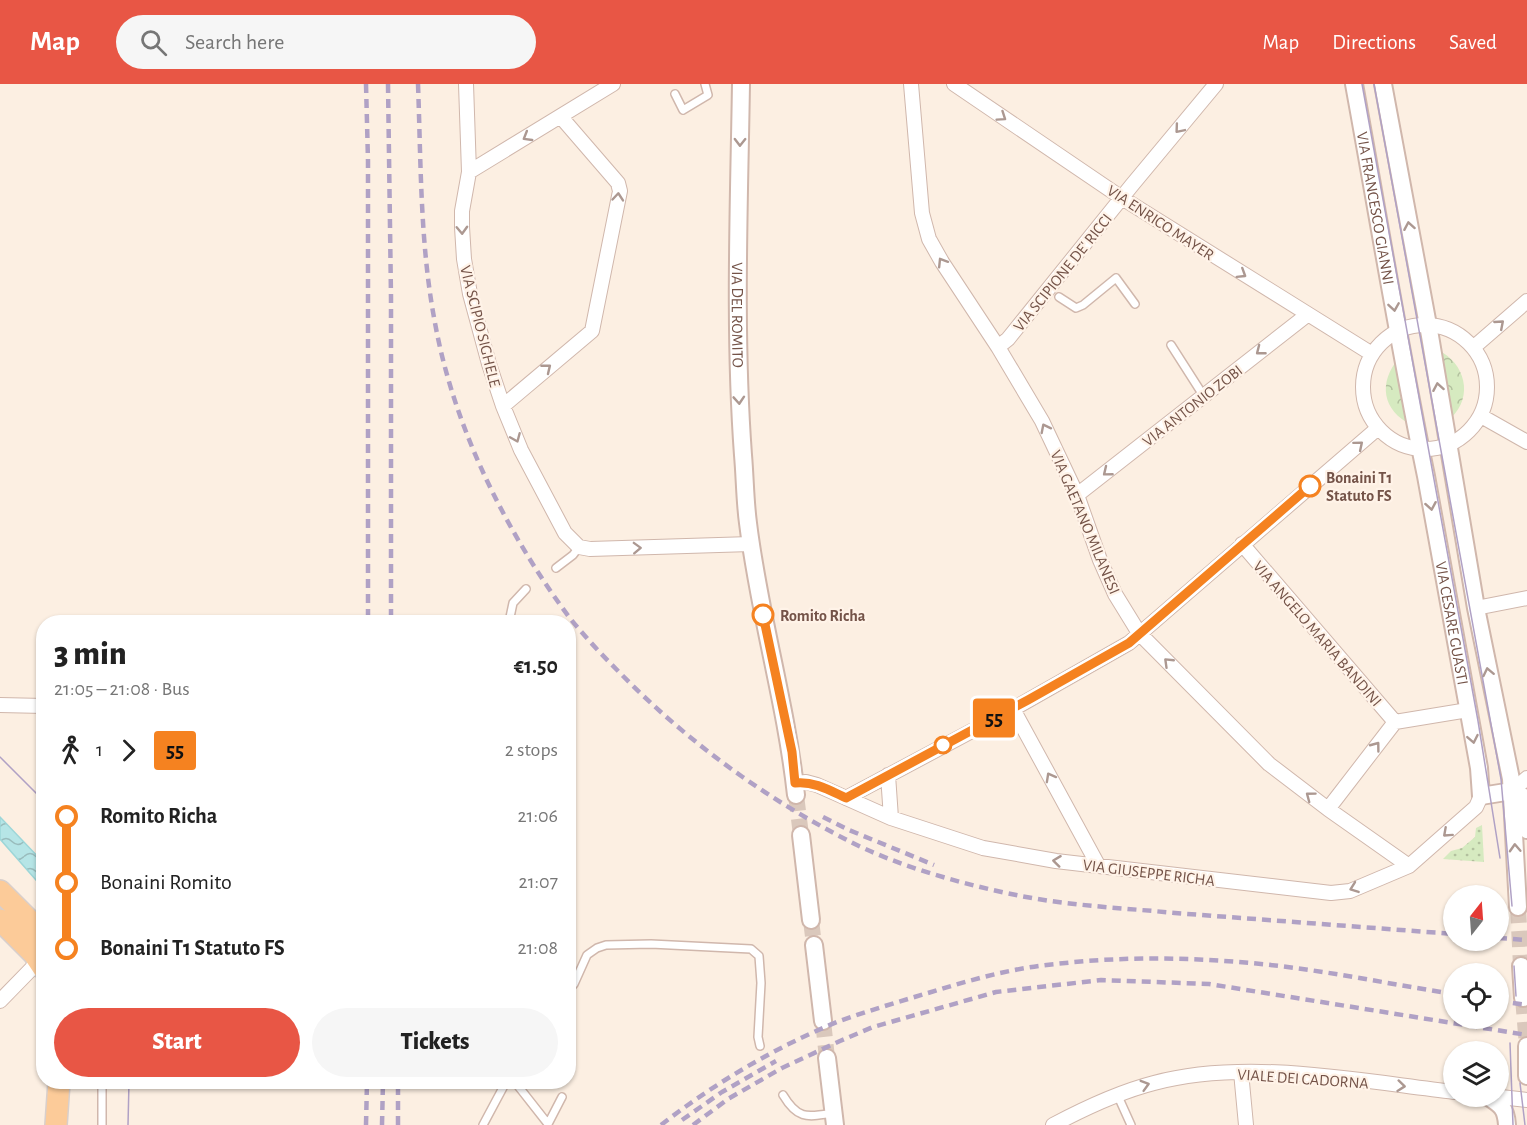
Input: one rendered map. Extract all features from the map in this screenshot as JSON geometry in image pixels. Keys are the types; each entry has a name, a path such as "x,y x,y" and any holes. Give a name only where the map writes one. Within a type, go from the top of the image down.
{"main road":[{"path":"0,891 36,927"},
{"path":"0,920 36,960"},
{"path":"58,1122 59,1089"}],"street":[{"name":"VIA SCIPIO SIGHELE","path":"466,84 469,172 462,211 464,259 470,294 503,406 543,495 565,533 579,547"},
{"path":"469,172 613,84"},
{"name":"VIA DEL ROMITO","path":"741,84 738,387 748,522 773,670 792,752 795,789"},
{"name":"VIA GAETANO MILANESI","path":"911,84 925,226 942,262 998,347 1042,421 1077,495 1100,560 1115,594 1139,633 1269,764 1408,866"},
{"name":"VIA ENRICO MAYER","path":"954,84 1122,198 1372,354"},
{"name":"VIA SCIPIONE DE' RICCI","path":"998,347 1008,339 1216,84"},
{"name":"VIA FRANCESCO GIANNI","path":"1354,84 1418,429 1419,449"},
{"name":"VIA FRANCESCO GIANNI","path":"1383,84 1449,445"},
{"path":"503,406 592,331 616,215 620,191 618,183 561,117"},
{"path":"1474,347 1527,301"},
{"name":"VIA ANTONIO ZOBI","path":"1077,495 1307,315"},
{"path":"1418,325 1427,325 1453,331 1474,347 1480,357 1487,381 1487,397 1480,416 1468,433 1449,445 1433,449 1419,449 1400,444 1378,428 1368,411 1363,387 1365,371 1372,354 1383,342 1398,331 1418,325"},
{"path":"1480,416 1527,442"},
{"path":"846,798 1013,709 1129,643 1378,428"},
{"name":"VIA CESARE GUASTI","path":"1449,445 1476,608 1520,794"},
{"name":"VIA CESARE GUASTI","path":"1419,449 1479,768 1481,796"},
{"path":"579,547 590,549 751,544"},
{"name":"VIA ANGELO MARIA BANDINI","path":"1242,544 1395,722"},
{"path":"1476,608 1527,598"},
{"path":"0,705 36,706"},
{"path":"1013,709 1098,865"},
{"path":"1328,809 1395,722 1468,710"},
{"path":"888,775 891,818"},
{"path":"1527,777 1520,794 1518,906 1527,870"},
{"name":"VIA GIUSEPPE RICHA","path":"795,789 806,782 818,785 891,818 982,848 1023,856 1331,893 1350,891 1408,866 1476,807 1481,796"},
{"path":"1481,796 1520,794"},
{"path":"1520,794 1527,830"},
{"path":"801,835 811,920"},
{"path":"814,945 823,1021"},
{"path":"1521,966 1523,998"},
{"path":"0,1001 36,969"},
{"path":"1527,1046 1527,1076"},
{"path":"827,1058 835,1119"},
{"path":"1241,1072 1246,1125"},
{"name":"VIALE DEI CADORNA","path":"1053,1125 1117,1095 1166,1080 1195,1075 1241,1072 1286,1073 1443,1091"},
{"path":"1509,1098 1527,1100"},
{"path":"1503,1107 1506,1112 1507,1125"}],"lane":[{"path":"675,94 683,110 708,96 705,84"},
{"path":"1059,297 1076,308 1116,278 1135,304"},
{"path":"1171,345 1203,395"},
{"path":"556,568 573,555 579,547"},
{"path":"510,615 513,603 526,590"},
{"path":"576,980 587,955 606,945 651,944 751,949 759,956 761,982 758,1037 760,1046"},
{"path":"102,1089 102,1125"},
{"path":"483,1125 502,1089"},
{"path":"521,1089 549,1125 562,1097"},
{"path":"783,1095 792,1110 808,1117 835,1119"},
{"path":"1117,1095 1131,1125"}],"green space":[{"path":"1438,350 1455,363 1463,381 1462,400 1451,418"},
{"path":"1399,358 1412,425 1394,412 1386,395 1388,377"},
{"path":"1482,825 1484,862 1443,859 1451,851 1462,848 1475,837 1476,828"}],"water":[{"path":"0,817 36,855 36,880 0,839"}],"tunnel":[{"path":"796,795 801,835"},
{"path":"1518,907 1521,966"},
{"path":"811,920 814,945"},
{"path":"1523,998 1527,1046"},
{"path":"823,1021 827,1058"}],"tram line":[{"path":"1362,84 1478,721 1500,858"},
{"path":"1374,84 1501,779 1512,906"},
{"path":"0,757 36,793"},
{"path":"1514,966 1516,996"},
{"path":"1510,1043 1513,1125"},
{"path":"1520,1083 1525,1125"},
{"path":"128,1125 129,1089"}],"railway":[{"path":"366,84 368,615"},
{"path":"388,84 391,615"},
{"path":"418,84 426,264 435,323 444,362 469,440 486,478 524,550 568,615"},
{"path":"576,625 646,699 727,766 814,822 865,849 908,866 931,874 1021,896 1079,904 1443,933"},
{"path":"823,817 934,865"},
{"path":"1509,939 1527,940"},
{"path":"661,1125 702,1095 746,1068 791,1043 837,1022 960,984 1023,968 1124,959 1215,960 1265,964 1443,992"},
{"path":"693,1125 728,1099 782,1068 873,1027 996,992 1101,980 1209,984 1527,1035"},
{"path":"1509,1003 1527,1005"},
{"path":"682,1120 722,1092 776,1061"},
{"path":"366,1125 367,1089"},
{"path":"382,1125 383,1089"},
{"path":"398,1089 398,1125"}],"bus line":[{"name":"55","path":"763,615 792,752 795,783 806,782 818,785 846,798 1129,643 1310,486"}],"place":[{"name":"Bonaini T1 Statuto FS","path":"1310,486"},
{"name":"Romito Richa","path":"763,615"}]}
